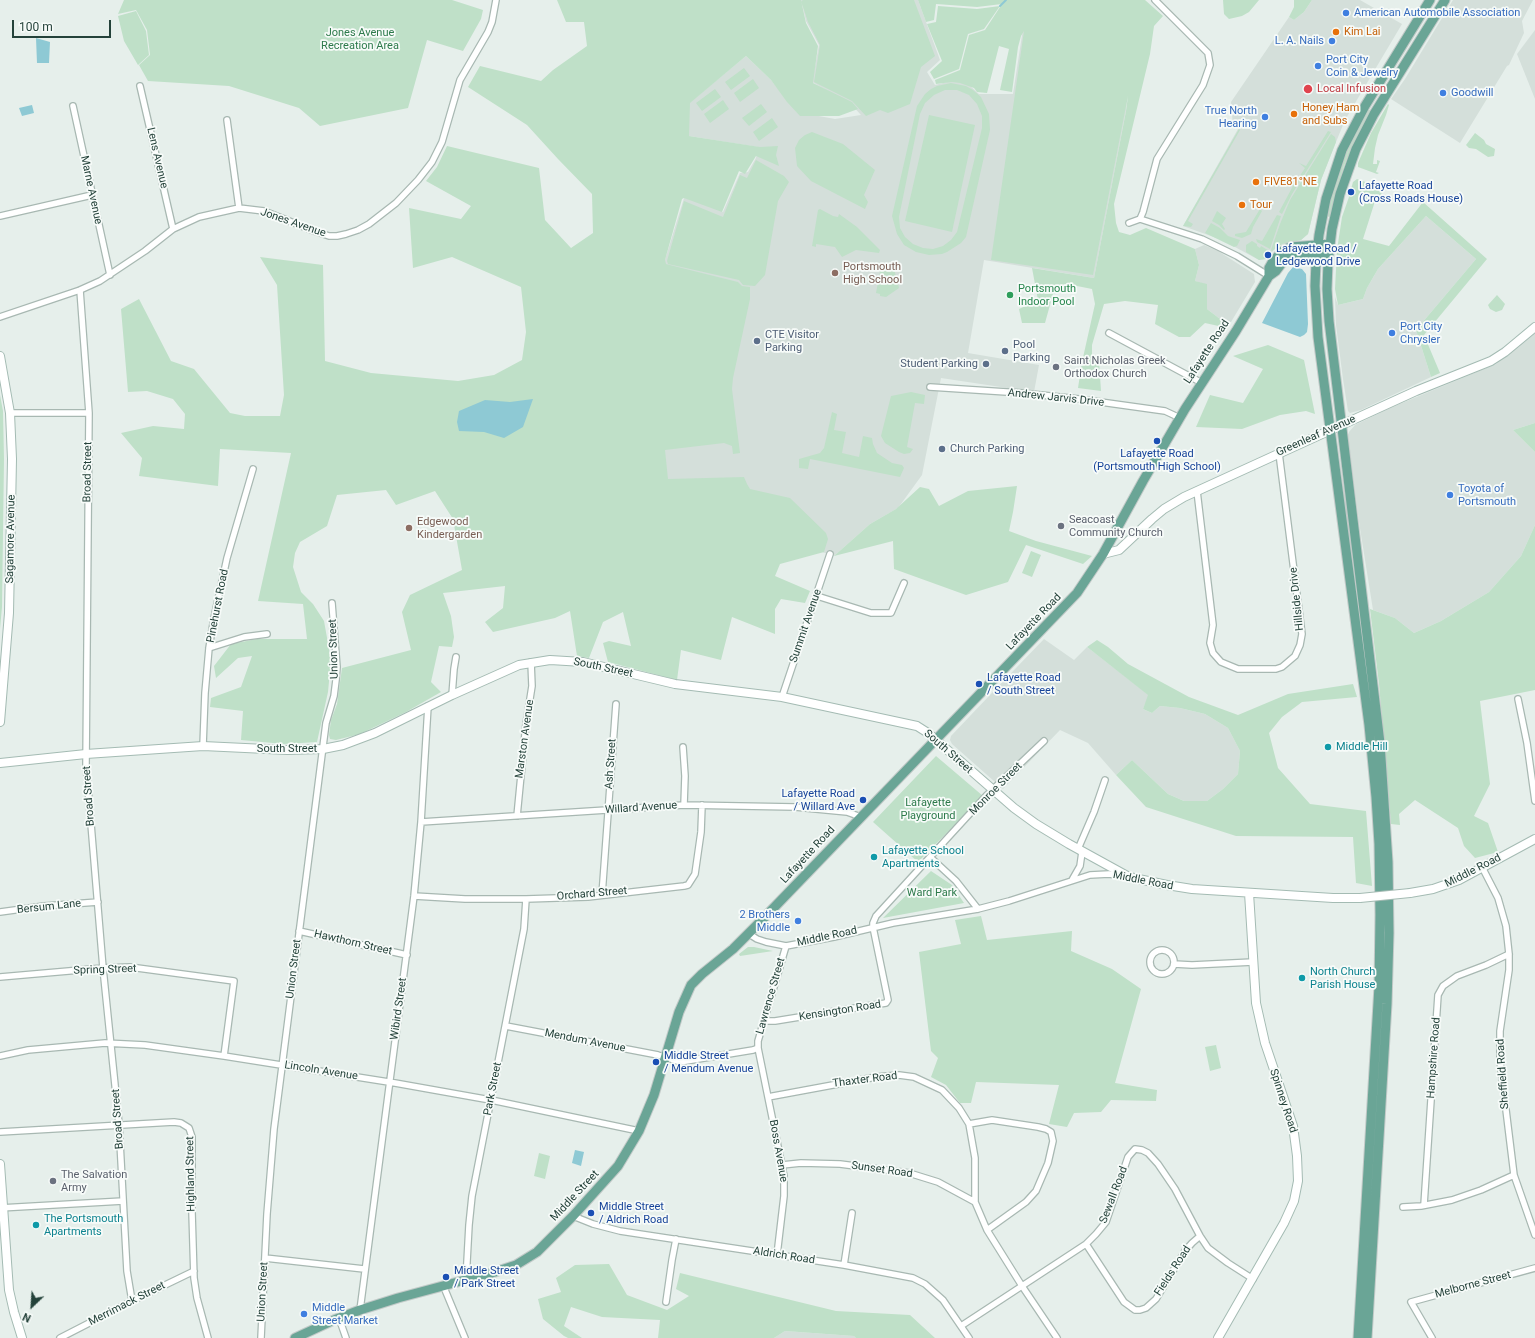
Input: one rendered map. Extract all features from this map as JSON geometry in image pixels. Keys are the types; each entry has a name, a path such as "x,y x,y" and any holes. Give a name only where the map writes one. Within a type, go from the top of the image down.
{"main road":[{"path":"1358,1338 1379,986 1379,868 1376,797 1369,725 1330,430 1316,310 1315,286 1317,248 1329,188 1349,135 1365,106 1430,0"},
{"path":"1367,1338 1387,1004 1390,933 1389,885 1380,743 1328,306 1330,248 1340,194 1356,149 1374,114 1445,0"},
{"name":"Lafayette Road","path":"749,934 1077,593 1103,554 1180,418 1236,331 1269,276 1269,268 1272,261 1283,251 1294,246 1330,248"},
{"name":"Middle Street","path":"294,1338 360,1310 509,1268 523,1261 543,1247 574,1216 618,1166 639,1131 654,1095 679,1012 691,985 749,934"}],"street":[{"name":"Jones Avenue","path":"0,317 80,290 100,281 145,251 173,229 199,217 239,208 264,212 314,232 329,236 346,234 369,224 396,203 426,171 436,154 442,142 460,80 488,32 492,22 496,0"},
{"path":"1140,219 1157,159 1203,85 1210,65 1208,53 1155,0"},
{"name":"Lens Avenue","path":"140,86 173,229"},
{"name":"Marne Avenue","path":"73,106 110,275"},
{"path":"227,120 239,208"},
{"path":"0,216 92,195"},
{"path":"1129,223 1140,219 1191,235 1218,246 1269,276"},
{"name":"Broad Street","path":"80,290 89,413 87,786 103,968 119,1124 127,1271 132,1301"},
{"name":"Greenleaf Avenue","path":"1103,554 1119,550 1164,509 1197,491 1416,391 1491,361 1505,352 1535,327"},
{"path":"1109,333 1202,383"},
{"name":"Sagamore Avenue","path":"0,356 10,413 12,459 9,613 0,722"},
{"name":"Andrew Jarvis Drive","path":"930,387 1022,393 1079,399 1165,411 1180,418"},
{"path":"10,413 89,413"},
{"name":"Hillside Drive","path":"1197,491 1213,625 1210,643 1213,653 1221,662 1238,669 1276,669 1282,667 1295,656 1300,645 1302,634 1279,453"},
{"name":"Pinehurst Road","path":"203,746 205,693 210,648 227,558 253,469"},
{"name":"Summit Avenue","path":"782,697 830,554"},
{"path":"817,596 872,613 891,613 904,583"},
{"name":"Union Street","path":"261,1338 270,1165 326,723 334,696 337,667 332,603"},
{"path":"210,648 244,637 267,634"},
{"path":"452,694 456,657"},
{"name":"South Street","path":"0,763 86,754 203,746 287,750 323,749 343,745 361,739 452,694 507,669 531,662 550,660 584,662 675,684 782,697 910,724 923,730 936,740 992,790 1036,824 1080,851 1129,877"},
{"name":"Marston Avenue","path":"517,816 526,724 532,686 531,662"},
{"path":"1518,699 1535,801"},
{"name":"Ash Street","path":"602,895 616,704"},
{"name":"Wibird Street","path":"360,1310 364,1269 414,896 421,822 428,706"},
{"name":"Monroe Street","path":"873,927 876,916 932,858 992,790 1044,741"},
{"path":"683,747 685,776 684,805"},
{"path":"1072,880 1080,866 1080,851 1105,780"},
{"name":"Willard Avenue","path":"421,822 684,805 795,807 847,812 860,817"},
{"name":"Orchard Street","path":"414,896 465,900 526,899 602,895 688,885 692,880 697,864 701,832 702,805"},
{"name":"Middle Road","path":"749,934 766,942 786,946 834,937 873,927 978,908 1022,897 1072,880 1100,874 1129,877 1178,888 1333,898 1360,898 1423,892 1443,886 1466,876 1535,840"},
{"path":"932,858 956,881 978,908"},
{"name":"Sheffield Road","path":"1482,867 1492,884 1503,912 1506,926 1509,954 1508,985 1500,1031 1499,1046 1503,1092 1514,1175 1535,1235"},
{"name":"Spinney Road","path":"1218,1338 1291,1210 1297,1191 1298,1168 1293,1126 1271,1062 1256,1003 1249,893"},
{"name":"Park Street","path":"466,1280 472,1196 524,929 526,899"},
{"name":"Bersum Lane","path":"0,912 44,906 98,902"},
{"name":"Kensington Road","path":"764,1022 886,1003 888,1000 873,927"},
{"name":"Hawthorn Street","path":"299,931 406,955"},
{"name":"Lawrence Street","path":"665,1057 680,1062 758,1048 758,1041 786,946"},
{"path":"1157,951 1165,951 1171,955 1174,964 1169,972 1157,974 1151,968 1151,956 1157,951"},
{"name":"Hampshire Road","path":"1424,1205 1438,995 1443,986 1457,976 1509,954"},
{"path":"1174,964 1192,965 1253,962"},
{"name":"Spring Street","path":"0,977 130,967 234,981 224,1056"},
{"name":"Mendum Avenue","path":"506,1026 665,1057"},
{"name":"Lincoln Avenue","path":"0,1056 28,1050 111,1042 224,1056 389,1082 490,1100 639,1131"},
{"name":"Boss Avenue","path":"758,1048 784,1176 784,1196 777,1255"},
{"name":"Thaxter Road","path":"768,1097 876,1077 899,1075 914,1077 942,1090 959,1108 969,1124 975,1158 975,1202 986,1230 1057,1338"},
{"path":"969,1124 992,1120 1046,1128 1051,1132 1053,1141 1048,1163 1036,1191 1026,1202 986,1230"},
{"name":"Highland Street","path":"0,1132 119,1124 174,1122 186,1125 191,1132 194,1271 197,1298 208,1338"},
{"name":"Sewall Road","path":"961,1326 1086,1244 1096,1234 1106,1222 1128,1157 1136,1149 1148,1153 1158,1164 1175,1189 1204,1243 1214,1252 1253,1278"},
{"name":"Sunset Road","path":"782,1165 801,1163 840,1164 909,1173 938,1182 975,1202"},
{"path":"0,1164 9,1290 22,1338"},
{"path":"1403,1207 1424,1205 1466,1196 1514,1175"},
{"path":"2,1208 123,1201"},
{"path":"844,1265 852,1213"},
{"name":"Aldrich Road","path":"574,1216 610,1229 844,1265 912,1278 925,1284 942,1300 969,1338"},
{"name":"Fields Road","path":"1086,1244 1124,1302 1135,1310 1140,1310 1146,1308 1156,1299 1185,1251 1200,1236"},
{"path":"666,1302 676,1239"},
{"path":"265,1258 364,1269"},
{"name":"Melborne Street","path":"1432,1338 1411,1302 1535,1268"},
{"name":"Merrimack Street","path":"60,1338 194,1271"},
{"path":"443,1286 465,1338"},
{"path":"339,1318 346,1338"}],"shaded area":[{"name":"Portsmouth High School","path":"801,0 918,0 940,60 927,72 935,85 955,80 968,84 979,94 1013,94 1023,29 1131,57 1126,111 1094,278 984,260 968,353 1039,365 1034,392 941,378 922,475 898,508 870,524 834,556 819,551 666,483 662,447 663,266 685,195 723,212 740,173 748,172 756,158 758,147 689,136 689,103 746,56 771,80 797,112 835,119 861,115 850,103 812,82 819,45 806,21"},
{"path":"1312,0 1360,0 1402,24 1345,120 1321,180 1308,234 1301,240 1278,246 1270,254 1268,253 1266,259 1259,260 1222,240 1183,226 1238,129 1233,126 1231,102 1289,17 1294,20 1304,12"},
{"path":"1453,0 1533,0 1522,21 1524,33 1509,65 1460,143 1391,99 1405,79"},
{"path":"1535,30 1535,99 1517,54"},
{"path":"1426,216 1476,259 1416,330 1431,377 1361,410 1350,413 1348,411 1336,325 1335,297 1338,305 1363,299 1367,288 1378,269"},
{"path":"1204,245 1218,251 1254,274 1255,282 1231,322 1224,322 1207,309 1207,285 1195,281 1199,265 1195,249"},
{"path":"1535,333 1535,423 1513,430 1535,452 1535,525 1521,556 1489,592 1441,621 1414,633 1395,618 1373,610 1359,522 1348,435 1349,432 1355,425 1390,408 1496,364"},
{"path":"1044,639 1074,660 1087,647 1149,695 1143,709 1152,713 1160,706 1180,708 1205,714 1228,728 1240,751 1238,774 1223,789 1207,801 1184,801 1168,794 1132,760 1116,775 1088,743 1060,730 1003,789 952,744 950,740 951,736"},
{"path":"785,1331 854,1336 856,1338 774,1338"}],"green space":[{"name":"Jones Avenue Recreation Area","path":"124,0 452,0 483,10 481,19 463,51 427,40 408,108 320,126 299,108 229,86 148,81 139,65 150,55 147,30 136,10 118,14"},
{"path":"557,0 801,0 806,23 818,46 813,83 852,102 858,109 839,116 800,116 787,102 771,80 746,56 690,103 689,136 760,147 778,146 776,155 779,166 756,156 745,174 739,171 722,212 684,198 682,199 665,260 666,264 738,282 742,286 750,287 750,299 732,389 740,453 733,454 732,446 724,443 665,450 668,479 744,477 750,489 790,498 826,533 828,539 824,552 780,564 775,576 810,591 805,603 781,599 775,609 775,634 732,617 721,660 681,650 677,680 608,662 603,643 609,641 631,646 623,612 603,622 589,658 577,656 570,611 555,618 493,632 485,622 503,608 505,586 443,593 451,616 454,637 452,647 439,646 431,682 441,692 406,712 360,734 336,740 330,739 329,735 331,720 337,704 342,668 411,650 402,612 410,595 462,570 453,519 435,491 396,505 386,490 337,495 327,526 300,542 295,553 293,567 301,592 313,604 324,621 331,660 328,692 317,742 284,744 241,740 243,711 210,707 211,698 241,687 252,656 238,658 216,678 214,666 231,644 257,639 307,639 303,604 258,601 291,453 220,449 218,486 139,476 142,458 121,433 153,426 184,429 185,414 173,399 147,391 128,392 121,309 139,299 171,361 194,369 230,413 245,416 280,416 284,395 277,285 260,257 323,265 325,361 371,373 458,381 494,375 522,360 526,332 521,287 452,257 413,268 409,208 461,219 471,206 426,181 437,167 447,146 539,168 545,220 571,248 593,233 592,194 527,125 468,87 480,66 541,81 553,70 587,46 584,22 566,22"},
{"path":"914,0 935,56 921,67 910,104 888,113 880,110 866,116 852,101 814,82 820,45 808,22 801,1"},
{"path":"918,0 1145,0 1163,16 1154,26 1150,54 1114,204 1116,223 1119,232 1130,235 1146,228 1195,249 1199,265 1195,281 1207,284 1207,309 1224,322 1223,327 1205,323 1190,337 1179,337 1155,324 1158,305 1125,301 1104,304 1092,345 1092,356 1099,361 1101,391 1078,388 1082,362 1095,304 1092,289 1077,286 1053,294 1045,323 1022,323 1019,309 1038,300 1032,268 1094,278 1128,96 1093,275 991,260 1024,31 1018,47 1012,92 1000,90 1009,49 999,46 987,93 977,92 974,88 960,83 952,82 936,84 935,80 960,70 969,35 985,30 1002,4 977,7 936,4 934,20 926,22"},
{"path":"1223,0 1259,0 1249,12 1242,16 1229,19 1224,14"},
{"path":"1294,0 1312,0 1304,12 1294,20 1289,17 1294,7"},
{"path":"938,6 977,9 1000,6 984,29 968,34 959,69 934,79 930,72 942,61 927,24 936,22"},
{"path":"136,11 146,31 149,55 138,65 124,41 118,16"},
{"path":"744,68 750,76 731,90 725,82"},
{"path":"753,79 759,88 740,102 734,93"},
{"path":"951,83 966,86 973,90 981,97 989,114 990,130 966,237 961,243 947,252 929,255 916,252 904,245 897,234 892,216 917,106 925,94 937,86","holes":["945,90 957,90 969,95 977,104 982,116 982,128 957,232 951,240 943,246 933,249 923,248 913,244 905,237 900,228 899,217 920,114 925,103 934,95"]},
{"path":"715,89 721,97 702,111 696,103"},
{"path":"723,100 729,109 710,123 704,114"},
{"path":"761,104 767,112 749,126 742,118"},
{"path":"1388,104 1389,105 1375,148 1373,164 1377,164 1377,160 1380,161 1376,172 1379,173 1377,174 1358,167 1358,163 1371,133"},
{"path":"1368,109 1371,111 1356,138 1344,166 1330,217 1326,216 1346,151"},
{"path":"929,115 975,125 952,232 905,221"},
{"path":"772,118 778,127 759,141 753,132"},
{"path":"1239,129 1240,130 1188,221 1193,224 1191,227 1183,226"},
{"path":"1328,131 1331,132 1292,194 1282,214 1279,212 1293,186 1290,181 1292,180 1296,182 1305,168 1299,163 1306,166"},
{"path":"812,132 843,144 875,170 864,195 868,202 865,209 811,181 797,166 795,148 799,140"},
{"path":"1475,133 1484,140 1486,144 1495,149 1494,156 1488,157 1476,149 1469,148 1466,145"},
{"path":"1331,134 1335,137 1336,142 1321,180 1308,234 1301,240 1282,244 1272,251 1271,250 1280,224 1290,200"},
{"path":"756,160 784,176 789,182 778,201 765,275 755,286 743,285 739,280 668,264 667,261 684,201 723,217 740,175 747,178"},
{"path":"1357,179 1379,187 1382,191 1380,199 1376,198 1363,239 1389,246 1423,202 1487,259 1424,335 1440,373 1431,377 1416,330 1476,259 1426,216 1378,269 1367,288 1363,299 1338,305 1335,289 1337,250 1342,217 1350,194 1353,190 1351,189 1353,182"},
{"path":"820,209 833,216 838,217 839,214 857,227 880,250 879,253 856,250 842,257 835,247 816,244 816,247 812,246 818,210"},
{"path":"1260,209 1262,211 1253,227 1251,234 1242,238 1235,236 1235,234 1246,232"},
{"path":"1217,211 1226,218 1222,224 1225,229 1224,230 1212,221"},
{"path":"1277,215 1281,216 1270,249 1257,242 1256,239 1262,241"},
{"path":"1211,223 1220,228 1228,236 1240,240 1237,246 1234,247 1205,233"},
{"path":"1252,241 1260,248 1261,246 1271,252 1270,254 1268,253 1266,259 1259,260 1246,252 1246,245"},
{"path":"881,266 894,269 899,288 886,297 880,296 880,294 876,293"},
{"path":"1497,295 1505,304 1502,310 1496,312 1490,309 1488,305"},
{"path":"1268,345 1304,360 1315,414 1306,411 1280,415 1242,429 1196,427 1210,395 1243,403 1263,369 1233,356"},
{"path":"911,392 925,395 924,404 915,403 907,447 913,449 910,453 904,454 885,443 881,436 891,396"},
{"path":"0,395 3,411 4,459 2,607 0,629"},
{"path":"832,412 837,414 834,430 846,432 842,453 859,457 863,436 872,438 877,453 892,463 902,465 904,468 900,477 810,459 808,469 799,468 799,459 820,453 824,448"},
{"path":"1535,423 1535,452 1513,430"},
{"path":"1017,486 1009,531 1036,541 1092,556 1083,564 1026,545 1008,582 966,595 894,569 893,541 834,556 870,524 896,509 920,487 929,489 939,506 968,491"},
{"path":"1535,525 1535,690 1480,701 1490,784 1474,816 1488,823 1498,852 1475,858 1464,846 1458,828 1415,800 1399,814 1400,825 1391,824 1379,684 1370,609 1395,618 1414,633 1441,621 1489,592 1521,556"},
{"path":"1031,551 1041,555 1032,577 1022,573"},
{"path":"1097,640 1128,664 1189,697 1238,715 1288,694 1353,684 1357,697 1302,702 1282,717 1269,733 1278,768 1310,804 1366,811 1372,886 1356,883 1353,837 1236,836 1146,807 1116,775 1132,760 1168,794 1184,801 1207,801 1223,789 1238,774 1240,751 1228,728 1205,714 1180,708 1160,706 1152,713 1143,709 1148,695 1087,647"},
{"name":"Lafayette Playground","path":"936,756 983,796 918,862 873,822"},
{"name":"Ward Park","path":"931,871 952,885 964,903 883,918"},
{"path":"981,916 987,940 1072,931 1071,951 1112,969 1141,989 1115,1083 1157,1090 1156,1101 1111,1100 1101,1112 1074,1113 1067,1127 1049,1124 1059,1085 976,1082 971,1103 960,1103 946,1085 931,1077 938,1058 931,1051 919,952 961,944 955,920"},
{"path":"748,947 773,951 740,956 739,954"},
{"path":"1216,1045 1221,1068 1210,1071 1205,1047"},
{"path":"539,1153 550,1156 545,1179 534,1176"},
{"path":"609,1264 627,1295 667,1310 689,1296 676,1289 680,1273 836,1311 910,1315 935,1338 856,1338 854,1336 785,1331 774,1338 658,1338 660,1320 602,1317 571,1307 564,1326 582,1338 568,1338 543,1319 538,1299 561,1292 556,1278 575,1265"}],"water":[{"path":"36,38 50,42 49,63 37,63"},
{"path":"32,105 34,113 22,116 19,108"},
{"path":"1293,267 1302,269 1306,274 1308,324 1307,332 1300,337 1262,323 1288,273"},
{"path":"533,399 523,427 504,438 484,432 459,431 457,422 459,411 485,400 510,402"},
{"path":"575,1150 584,1152 581,1166 572,1163"}],"waterway":[{"path":"1000,6 1006,0"}],"place":[{"name":"American Automobile Association","path":"1346,13"},
{"name":"Kim Lai","path":"1336,32"},
{"name":"L. A. Nails","path":"1332,41"},
{"name":"Port City Coin & Jewelry","path":"1318,66"},
{"name":"Local Infusion","path":"1308,89"},
{"name":"Goodwill","path":"1443,93"},
{"name":"Honey Ham and Subs","path":"1294,114"},
{"name":"True North Hearing","path":"1265,117"},
{"name":"FIVE81°NE","path":"1256,182"},
{"name":"Lafayette Road (Cross Roads House)","path":"1351,192"},
{"name":"Tour","path":"1242,205"},
{"name":"Lafayette Road / Ledgewood Drive","path":"1268,255"},
{"name":"Portsmouth High School","path":"835,273"},
{"name":"Portsmouth Indoor Pool","path":"1010,295"},
{"name":"Port City Chrysler","path":"1392,333"},
{"name":"CTE Visitor Parking","path":"757,341"},
{"name":"Pool Parking","path":"1005,351"},
{"name":"Student Parking","path":"986,364"},
{"name":"Saint Nicholas Greek Orthodox Church","path":"1056,367"},
{"name":"Lafayette Road (Portsmouth High School)","path":"1157,441"},
{"name":"Church Parking","path":"942,449"},
{"name":"Toyota of Portsmouth","path":"1450,495"},
{"name":"Seacoast Community Church","path":"1061,526"},
{"name":"Edgewood Kindergarden","path":"409,528"},
{"name":"Lafayette Road / South Street","path":"979,684"},
{"name":"Middle Hill","path":"1328,747"},
{"name":"Lafayette Road / Willard Ave","path":"863,800"},
{"name":"Lafayette School Apartments","path":"874,857"},
{"name":"2 Brothers Middle","path":"798,921"},
{"name":"North Church Parish House","path":"1302,978"},
{"name":"Middle Street / Mendum Avenue","path":"656,1062"},
{"name":"The Salvation Army","path":"53,1181"},
{"name":"Middle Street / Aldrich Road","path":"591,1213"},
{"name":"The Portsmouth Apartments","path":"36,1225"},
{"name":"Middle Street / Park Street","path":"446,1277"},
{"name":"Middle Street Market","path":"304,1314"}]}
